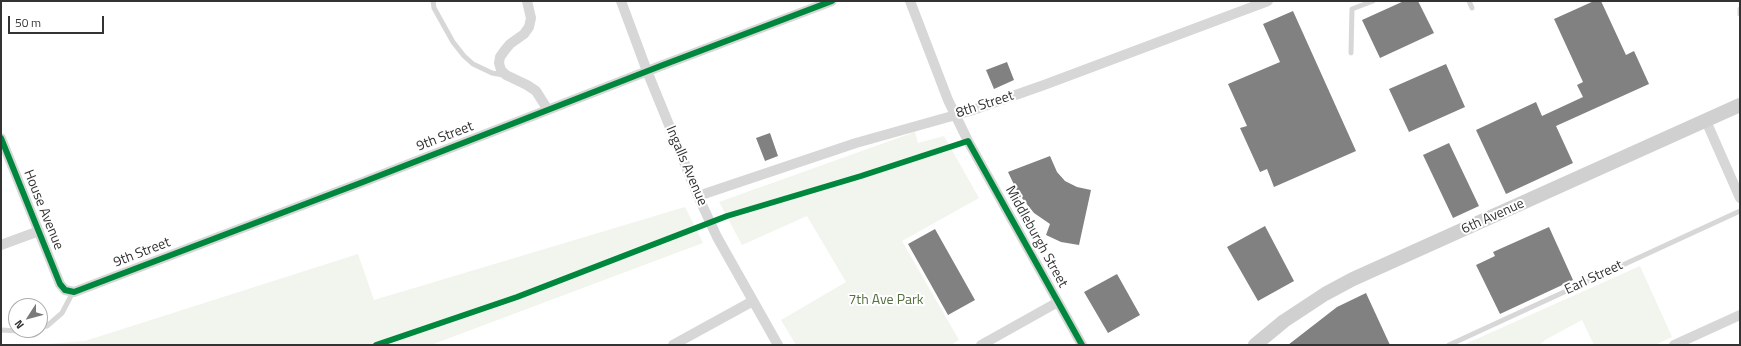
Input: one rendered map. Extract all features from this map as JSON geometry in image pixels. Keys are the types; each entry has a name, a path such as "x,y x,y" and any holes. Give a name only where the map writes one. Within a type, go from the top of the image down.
{"street":[{"path":"527,1 532,18 529,27 524,34 510,44 500,56 499,63 501,70 506,75 536,91 548,110"},
{"name":"Ingalls Avenue","path":"620,1 698,196 710,222 778,345"},
{"name":"9th Street","path":"69,291 363,182 647,71 832,1"},
{"name":"Middleburgh Street","path":"910,1 955,115 1082,345"},
{"name":"8th Street","path":"698,196 856,143 955,115 1044,85 1268,1"},
{"name":"6th Avenue","path":"1254,345 1284,321 1325,294 1353,279 1740,105"},
{"path":"1706,121 1740,198"},
{"name":"House Avenue","path":"1,138 60,284 69,291"},
{"path":"1,246 39,231"},
{"path":"673,345 753,300"},
{"path":"981,345 1058,302"},
{"path":"1674,345 1740,315"}],"lane":[{"path":"432,1 434,8 453,42 464,56 473,64 492,73 506,75"},
{"path":"1351,53 1352,9 1373,1"},
{"path":"1469,1 1472,8"},
{"path":"1740,9 1740,14"},
{"name":"Earl Street","path":"1449,345 1740,211"},
{"path":"48,325 62,313 69,291"}],"green space":[{"name":"7th Ave Park","path":"915,132 918,143 944,136 979,198 902,241 959,340 951,345 796,345 781,320 846,282 807,216 742,245 719,202"},
{"path":"685,207 703,243 431,345 34,345 85,341 358,254 374,300"},
{"path":"1640,266 1672,337 1655,345 1594,345 1582,320 1545,340 1539,345 1463,345"}],"building":[{"path":"1404,1 1418,1 1434,33 1380,58 1362,20"},
{"path":"1594,1 1601,1 1626,55 1634,51 1649,84 1556,126 1573,163 1506,194 1476,130 1536,102 1542,116 1583,97 1577,85 1583,82 1554,19"},
{"path":"1293,11 1356,151 1274,187 1267,169 1260,172 1240,128 1247,126 1228,84 1280,62 1263,24"},
{"path":"1007,62 1014,80 994,89 986,70"},
{"path":"1446,64 1465,107 1409,132 1389,89"},
{"path":"770,133 778,156 765,161 756,138"},
{"path":"1449,143 1479,206 1453,218 1423,155"},
{"path":"1050,156 1057,172 1065,181 1077,187 1091,190 1079,245 1061,242 1046,235 1050,224 1034,213 1018,193 1008,172"},
{"path":"1265,226 1294,281 1258,301 1227,247"},
{"path":"1549,227 1573,280 1500,314 1476,265 1495,256 1493,252"},
{"path":"935,229 975,300 948,315 908,244"},
{"path":"1117,274 1140,315 1108,333 1084,292"},
{"path":"1366,293 1390,345 1288,345 1337,307"}],"cycle path":[{"path":"1,138 60,284 65,290 74,292 832,1"},
{"path":"376,345 517,297 727,216 861,176 968,141 1082,345"}]}
